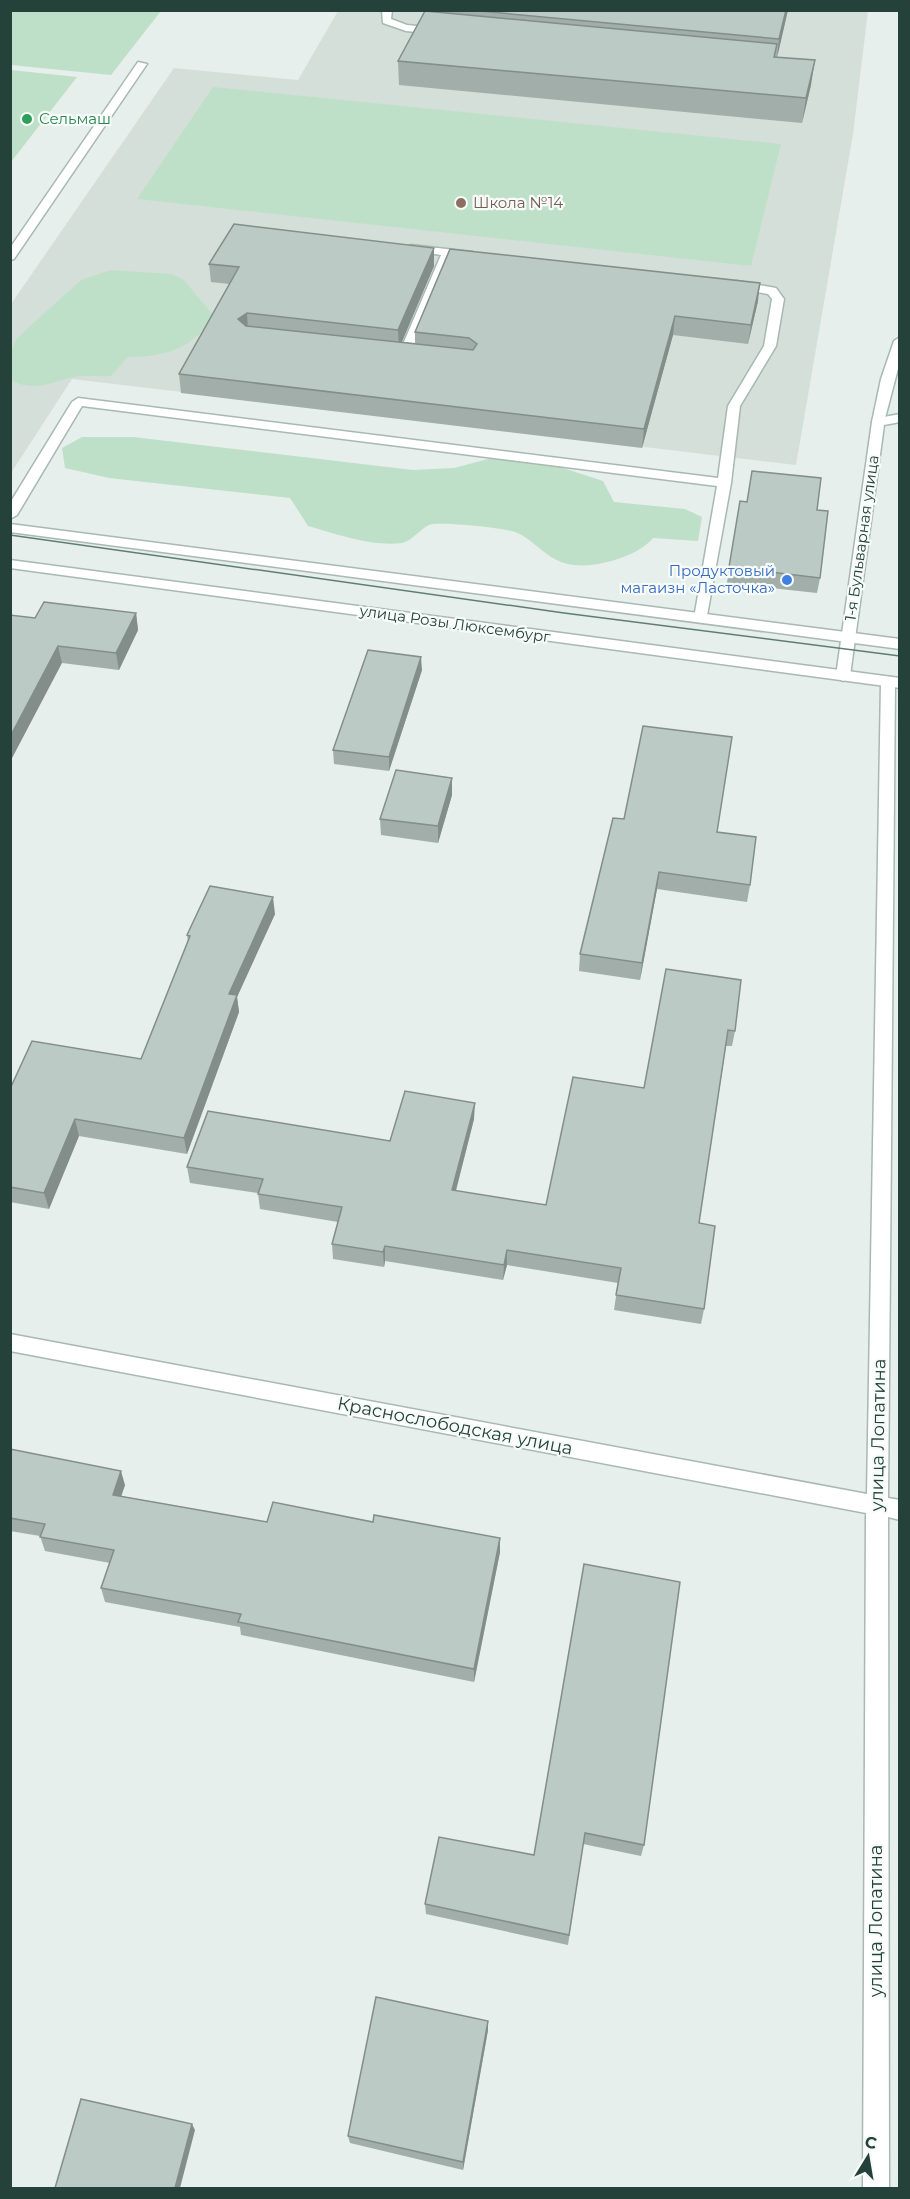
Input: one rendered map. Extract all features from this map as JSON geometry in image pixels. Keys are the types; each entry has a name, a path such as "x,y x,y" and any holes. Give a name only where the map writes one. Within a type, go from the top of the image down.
{"street":[{"path":"387,10 386,21 394,26 454,33"},
{"path":"10,257 142,64"},
{"path":"392,246 484,256"},
{"path":"404,356 448,252"},
{"path":"701,618 724,483 734,406 770,346 778,299 772,291 722,283"},
{"name":"1-я Бульварная улица","path":"843,676 878,422 886,380 900,341"},
{"path":"10,515 78,402 724,483"},
{"path":"878,422 900,418"},
{"path":"10,528 900,644"},
{"name":"улица Розы Люксембург","path":"10,564 894,683"},
{"name":"улица Лопатина","path":"876,2188 877,1506 894,683"},
{"name":"Краснослободская улица","path":"10,1342 900,1510"}],"shaded area":[{"name":"Школа №14","path":"338,11 868,11 853,134 796,465 72,379 11,473 11,304 174,68 298,80"}],"green space":[{"path":"11,10 161,11 111,75 11,65"},
{"name":"Сельмаш","path":"10,70 77,77 11,162"},
{"path":"213,87 781,144 751,266 137,199"},
{"path":"111,270 172,274 184,280 213,315 206,327 188,343 166,353 128,357 111,376 78,376 35,386 11,380 11,350 17,338 81,280"},
{"path":"82,437 133,437 413,470 454,468 492,458 548,463 603,481 614,502 685,509 702,517 698,541 653,538 628,555 594,565 574,565 556,560 515,532 471,526 429,525 406,542 379,543 308,526 290,498 109,478 65,468 62,448"}],"building":[{"path":"469,10 786,10 779,39"},
{"path":"425,11 777,44 774,57 815,60 806,98 398,61"},
{"path":"234,224 434,248 398,330 247,313 238,319 246,326 473,350 477,344 469,338 415,332 450,249 760,283 751,325 675,316 644,429 179,374 239,267 209,264"},
{"path":"752,471 821,478 817,510 828,511 820,578 729,567 740,501 747,502"},
{"path":"44,602 136,613 116,653 58,646 10,737 10,615 35,618"},
{"path":"368,650 421,657 389,757 333,750"},
{"path":"643,726 732,737 717,832 756,837 750,885 659,872 642,963 580,954 613,818 624,819"},
{"path":"396,770 452,778 438,826 380,819"},
{"path":"210,886 273,897 229,994 237,995 184,1138 75,1119 44,1193 10,1187 10,1089 32,1041 141,1059 190,936 187,935"},
{"path":"666,969 741,980 735,1031 728,1030 699,1223 715,1226 704,1309 616,1295 621,1268 507,1250 504,1265 385,1246 383,1252 332,1244 342,1207 258,1194 263,1179 187,1167 208,1111 390,1141 405,1091 475,1103 452,1190 546,1205 573,1077 644,1088"},
{"path":"10,1449 121,1471 113,1495 267,1522 273,1502 373,1522 374,1515 500,1538 474,1669 238,1622 241,1614 101,1588 114,1550 40,1537 45,1524 10,1518"},
{"path":"584,1564 680,1582 644,1845 585,1833 569,1935 425,1904 439,1837 534,1855"},
{"path":"376,1997 488,2021 463,2162 348,2136"},
{"path":"81,2099 192,2124 175,2188 55,2188"}],"tram line":[{"path":"10,535 564,613 900,656"}],"place":[{"name":"Сельмаш","path":"27,119"},
{"name":"Школа №14","path":"461,203"},
{"name":"Продуктовый магаизн «Ласточка»","path":"787,580"}]}
